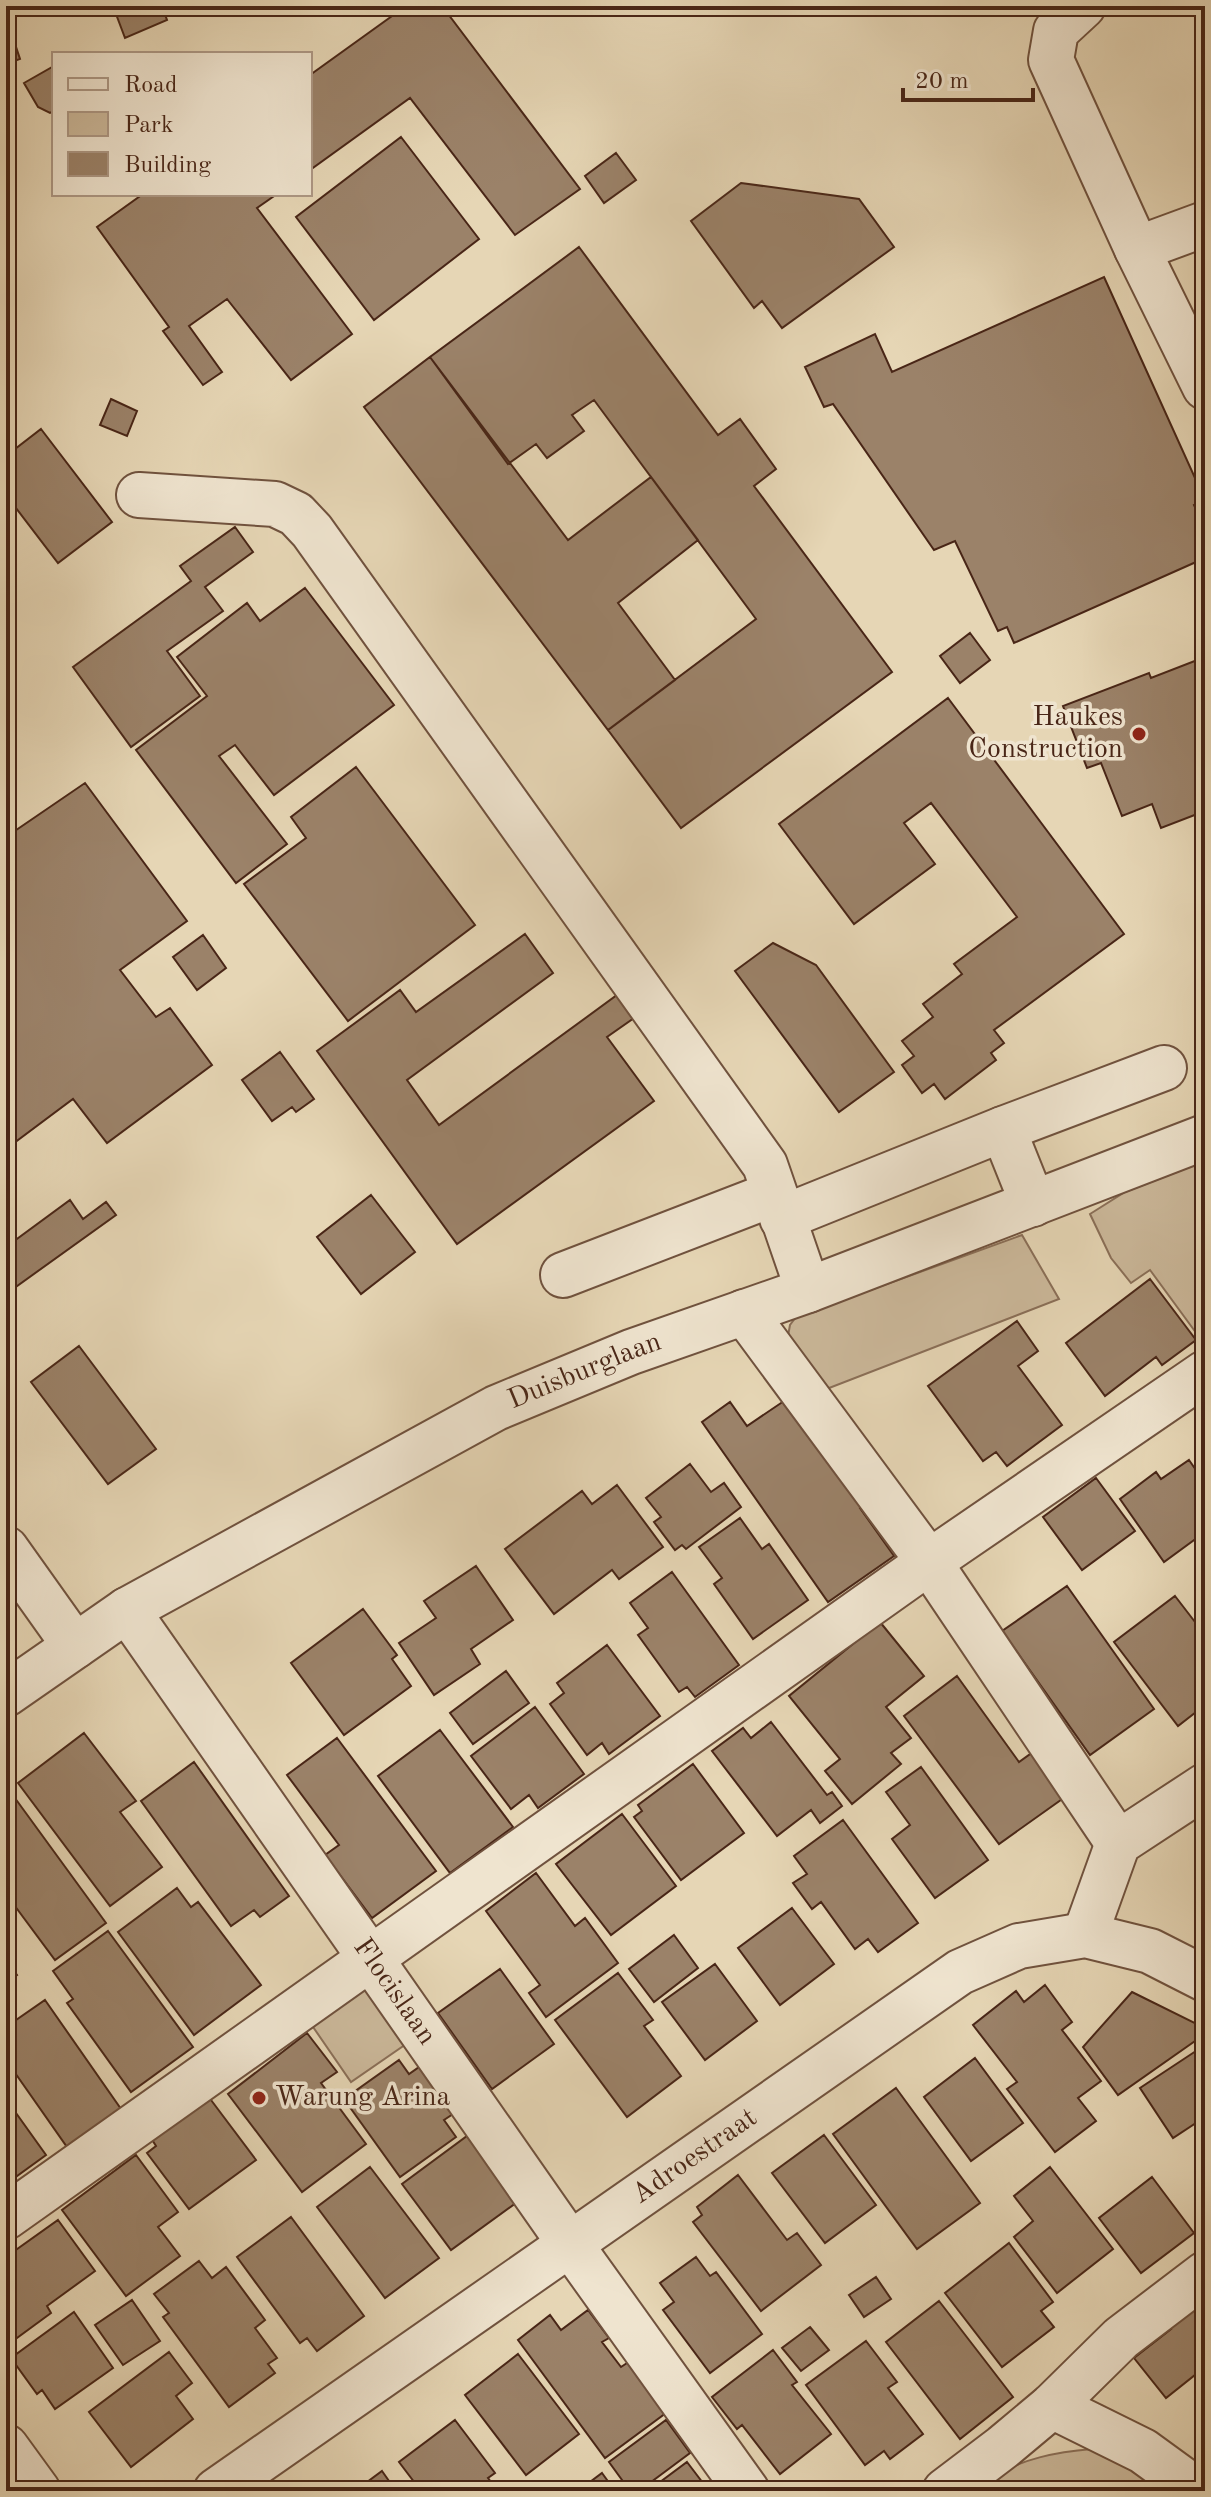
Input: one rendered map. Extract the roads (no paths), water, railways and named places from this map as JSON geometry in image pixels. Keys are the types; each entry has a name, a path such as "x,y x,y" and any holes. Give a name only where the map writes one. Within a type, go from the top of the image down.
{"street":[{"path":"1083,6 1056,31 1051,60 1137,249 1205,387"},
{"path":"1137,249 1205,224"},
{"path":"139,495 275,504 296,514 312,531 765,1165 808,1290"},
{"path":"563,1275 1003,1129 1164,1068"},
{"path":"1003,1129 1033,1204"},
{"name":"Duisburglaan","path":"6,1694 127,1610 496,1408 631,1352 808,1290 1205,1137"},
{"path":"744,1312 929,1562 1118,1843"},
{"path":"6,2217 929,1562 1205,1373"},
{"path":"6,1549 75,1646"},
{"name":"Flocislaan","path":"127,1610 570,2244 747,2491"},
{"path":"1085,1935 1118,1843 1205,1786"},
{"name":"Adroestraat","path":"216,2491 960,1972 1019,1946 1085,1935 1150,1951 1205,1979"},
{"path":"945,2491 1052,2406 1121,2338 1205,2274"},
{"path":"1052,2406 1143,2451 1198,2491"},
{"path":"6,2447 38,2491"}],"place":[{"name":"Haukes Construction","path":"1139,734"},
{"name":"Warung Arina","path":"259,2098"}]}
